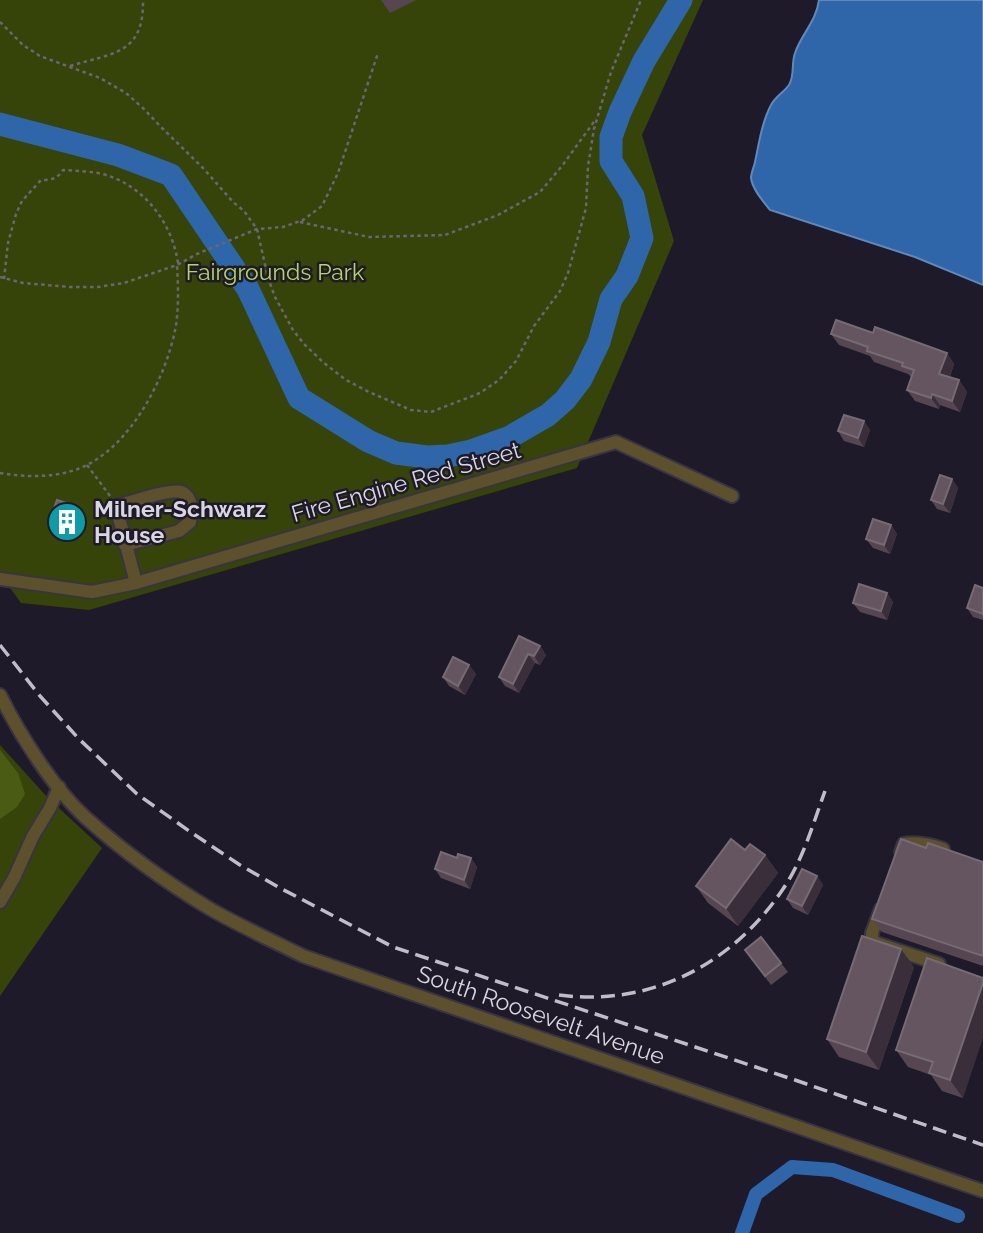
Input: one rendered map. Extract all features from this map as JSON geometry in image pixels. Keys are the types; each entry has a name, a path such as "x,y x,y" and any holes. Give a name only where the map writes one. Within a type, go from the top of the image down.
{"street":[{"name":"Fire Engine Red Street","path":"0,579 92,592 136,583 617,442 732,496"},
{"path":"125,545 179,531 190,522 192,508 188,497 180,492 156,495 116,506 125,545 136,583"},
{"name":"South Roosevelt Avenue","path":"0,695 46,771 85,817 141,862 239,925 303,956 983,1191"},
{"path":"0,902 59,787"},
{"path":"895,869 904,844 925,843 960,855"},
{"path":"886,895 872,939 876,943 947,967"}],"path":[{"path":"68,66 112,54 130,45 142,19 143,0"},
{"path":"0,22 32,51 107,82 137,102 204,168 251,219 257,229 275,297 293,330 324,363 346,380 411,410 431,412 480,393 499,380 516,361 534,326 561,291 586,208 590,146 598,115 611,72 640,0"},
{"path":"0,473 41,476 75,470 108,451 128,430 144,407 170,351 177,323 178,304 177,265 177,257 164,223 153,206 122,182 105,175 63,170 52,180 41,180 20,205 8,243 2,278 51,287 124,283 177,265 257,229 283,227 303,220 321,206 338,173 378,53"},
{"path":"297,222 369,237 445,235 498,215 540,192 598,115"},
{"path":"87,465 116,506"}],"green space":[{"name":"Fairgrounds Park","path":"0,0 703,0 642,135 674,241 577,468 89,610 21,603 0,574"},
{"path":"0,745 48,798 102,848 0,996"},
{"path":"0,750 18,773 25,794 17,807 0,819"}],"water":[{"path":"819,0 983,0 983,285 915,257 770,210 756,191 751,176 765,118 773,102 791,81 795,53 815,15"}],"building":[{"path":"836,320 873,333 875,327 947,353 939,374 959,380 952,401 907,390 914,370 902,366 903,363 867,351 868,347 831,334"},
{"path":"844,415 864,421 858,438 838,431"},
{"path":"940,475 952,479 943,504 931,500"},
{"path":"57,500 69,504 67,513 71,514 65,527 50,520"},
{"path":"873,519 891,525 884,545 866,539"},
{"path":"859,584 887,593 881,611 853,603"},
{"path":"975,585 983,588 983,614 967,608"},
{"path":"519,636 540,646 534,656 528,654 513,684 499,677"},
{"path":"453,657 469,665 458,686 443,677"},
{"path":"731,839 745,850 750,844 765,855 726,908 696,886"},
{"path":"901,839 926,848 928,843 983,862 983,956 872,919"},
{"path":"441,852 457,858 458,854 471,858 464,880 435,869"},
{"path":"802,869 817,876 802,906 787,899"},
{"path":"862,936 901,949 866,1052 827,1039"},
{"path":"761,937 781,963 765,976 745,950"},
{"path":"927,958 983,978 950,1080 929,1073 933,1062 896,1050"}],"waterway":[{"path":"0,124 118,155 171,175 248,289 299,398 368,441 396,453 427,457 448,456 510,437 548,415 565,400 581,379 599,342 611,299 627,276 642,238 633,196 611,161 611,137 644,61 681,0"},
{"path":"742,1233 756,1194 792,1167 833,1170 958,1216"}],"railway":[{"path":"0,645 40,696 78,738 137,794 240,865 393,947 983,1145"},
{"path":"559,995 593,997 656,987 686,975 714,959 762,916 783,889 802,854 825,791"}],"place":[{"name":"Milner-Schwarz House","path":"67,522"}]}
